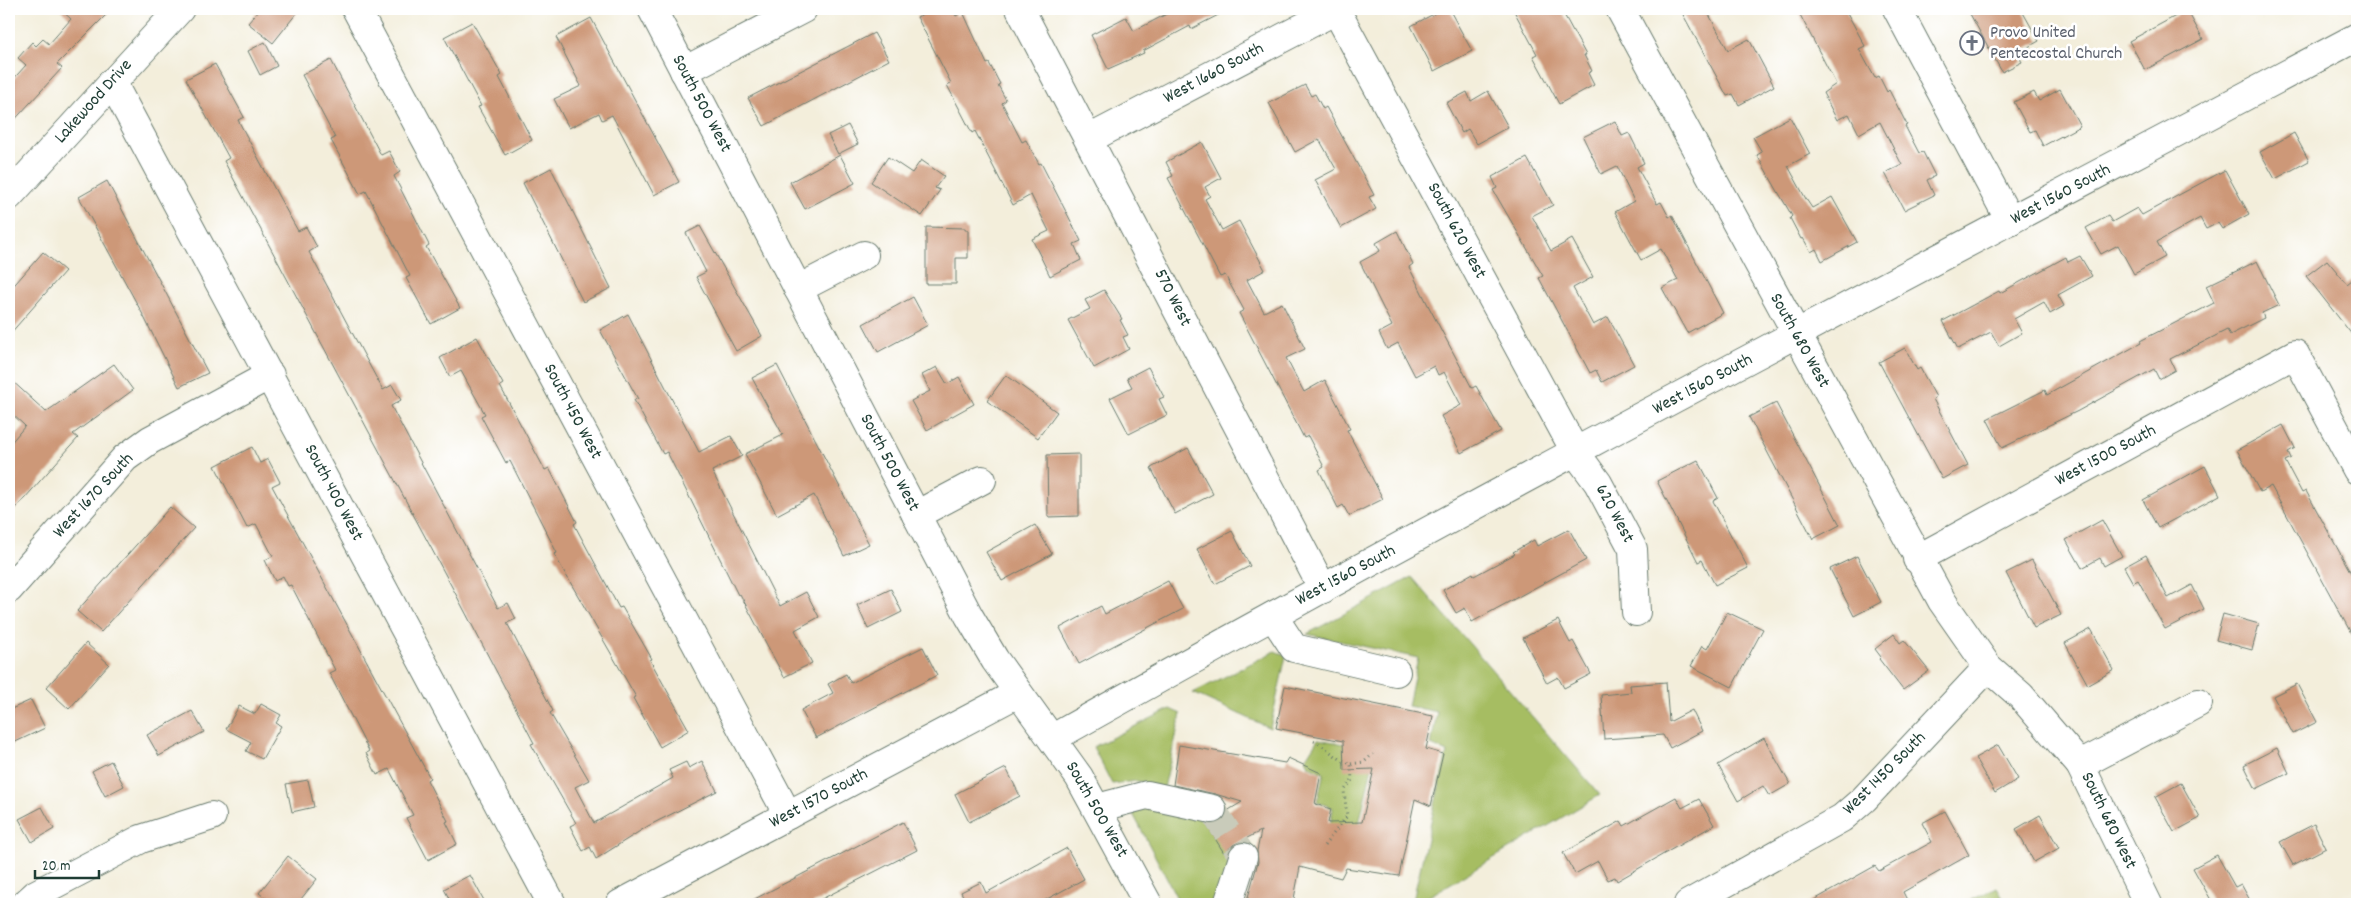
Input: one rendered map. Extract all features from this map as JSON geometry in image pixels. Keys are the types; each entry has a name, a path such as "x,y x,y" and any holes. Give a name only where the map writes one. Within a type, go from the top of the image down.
{"street":[{"name":"Lakewood Drive","path":"9,196 180,9"},
{"name":"South 450 West","path":"356,9 788,815"},
{"name":"South 500 West","path":"652,9 981,638 1018,693 1053,738 1097,808 1148,904"},
{"path":"684,71 803,9"},
{"name":"570 West","path":"1020,9 1323,589"},
{"name":"West 1660 South","path":"1089,139 1337,9"},
{"name":"South 620 West","path":"1337,9 1576,453"},
{"name":"South 680 West","path":"1620,9 1942,601 1988,667 2021,696 2080,765 2148,904"},
{"path":"1897,9 2010,222"},
{"name":"West 1560 South","path":"1053,738 1323,589 2357,37"},
{"name":"South 400 West","path":"112,82 552,904"},
{"path":"798,289 864,255"},
{"name":"West 1500 South","path":"1918,559 2296,354 2357,470"},
{"name":"West 1670 South","path":"9,589 125,458 150,440 270,375"},
{"name":"620 West","path":"1576,453 1598,483 1633,549 1636,612"},
{"path":"916,515 982,480"},
{"path":"1273,616 1294,648 1396,672"},
{"name":"West 1450 South","path":"1688,904 1842,818 1864,799 1988,667"},
{"name":"West 1570 South","path":"620,904 1018,693"},
{"path":"2080,765 2198,703"},
{"path":"1097,808 1147,795 1212,809"},
{"path":"25,904 36,894 141,839 212,816"},
{"path":"1228,904 1243,857"}],"path":[{"path":"1314,741 1327,747 1338,760 1351,764 1364,762 1373,754"},
{"path":"1324,846 1347,816 1344,790 1352,780 1351,764"}],"green space":[{"path":"1412,577 1600,795 1416,904 1412,904 1447,752 1431,745 1437,712 1408,706 1418,658 1307,634"},
{"path":"1275,651 1286,656 1270,728 1193,693"},
{"path":"1170,709 1181,714 1164,788 1137,781 1112,784 1093,747"},
{"path":"1318,739 1366,748 1374,759 1353,850 1327,844 1333,808 1317,802 1324,773 1309,766 1306,758"},
{"path":"1145,806 1205,818 1231,855 1220,904 1180,904 1131,810"},
{"path":"1997,887 2007,904 1964,904"}],"building":[{"path":"60,9 112,9 57,64 62,68 9,126 9,84 26,65 18,58 32,42 36,46 43,39 49,44 71,19"},
{"path":"260,9 300,9 273,43 248,23"},
{"path":"933,9 953,9 956,16 963,12 987,64 989,63 1000,84 998,85 1006,100 1002,103 1022,142 1026,140 1039,164 1041,163 1081,241 1074,244 1081,260 1050,276 1032,239 1049,231 1031,195 1013,205 975,131 972,133 947,85 951,83 917,17"},
{"path":"1176,9 1230,9 1191,29 1190,26 1143,51 1144,53 1108,69 1091,35 1126,17 1134,31"},
{"path":"1443,9 1449,9 1472,51 1434,71 1411,26"},
{"path":"1513,9 1561,9 1586,55 1584,55 1592,71 1588,73 1594,85 1559,104 1533,56 1537,54"},
{"path":"1680,9 1706,9 1728,50 1749,39 1774,86 1739,105 1733,94 1727,96"},
{"path":"1797,9 1845,9 1865,46 1859,49 1875,78 1879,76 1887,92 1889,90 1919,153 1923,152 1935,176 1927,180 1934,195 1904,210 1885,173 1902,165 1880,122 1859,134 1849,114 1837,120 1823,93 1836,84"},
{"path":"1981,9 2021,9 2039,41 2017,53 2022,62 2002,72 1970,14"},
{"path":"2187,10 2203,39 2145,70 2129,41"},
{"path":"591,18 679,182 654,195 612,115 602,120 599,113 569,128 554,99 581,86 556,37"},
{"path":"472,22 502,75 499,77 532,140 505,155 478,107 481,106 444,37"},
{"path":"874,33 889,60 764,126 748,98"},
{"path":"265,42 277,66 260,75 248,51"},
{"path":"331,60 381,155 389,151 400,172 394,176 429,245 426,247 460,308 431,324 406,278 410,276 366,191 360,194 331,140 335,138 302,75"},
{"path":"215,64 244,117 238,120 280,199 298,231 306,227 317,247 309,252 383,390 392,385 401,400 391,406 498,608 508,603 516,619 507,623 553,711 550,713 589,780 575,787 594,823 673,778 669,770 686,762 689,768 702,761 717,791 648,826 596,859 590,847 583,851 570,826 576,823 531,744 534,743 452,587 224,161 229,158 186,79"},
{"path":"1305,85 1311,96 1315,94 1323,109 1326,107 1374,195 1369,197 1376,209 1341,228 1315,180 1336,169 1319,139 1295,152 1269,103"},
{"path":"2060,89 2080,126 2043,146 2035,130 2030,132 2014,102 2034,92 2039,101"},
{"path":"1488,91 1508,127 1477,144 1468,129 1462,133 1446,103 1467,92 1471,101"},
{"path":"1790,117 1810,154 1788,166 1812,208 1832,197 1857,242 1822,261 1816,249 1811,252 1803,238 1801,239 1790,218 1792,216 1757,155 1762,152 1753,137"},
{"path":"1615,121 1622,136 1629,133 1644,163 1637,167 1657,204 1661,202 1669,217 1672,215 1723,313 1687,333 1662,288 1678,280 1661,249 1641,260 1615,212 1634,201 1617,166 1601,174 1583,137"},
{"path":"848,125 858,144 838,154 828,135"},
{"path":"2294,133 2309,161 2275,179 2260,152"},
{"path":"1202,142 1221,178 1205,187 1210,196 1205,199 1222,230 1239,221 1265,270 1247,280 1264,312 1282,303 1305,349 1286,358 1304,392 1325,380 1350,429 1347,430 1383,499 1349,516 1343,505 1338,508 1319,470 1324,467 1308,436 1304,438 1239,313 1244,310 1225,275 1220,277 1168,178 1173,176 1166,162"},
{"path":"840,155 855,183 805,209 790,182"},
{"path":"888,157 912,173 921,160 944,176 935,188 940,190 922,216 871,182"},
{"path":"1527,158 1553,205 1532,216 1551,251 1572,239 1593,277 1573,288 1593,325 1608,317 1634,365 1602,382 1596,370 1590,373 1539,278 1543,276 1493,190 1497,188 1492,177"},
{"path":"551,168 611,288 583,302 523,183"},
{"path":"2225,170 2249,214 2222,229 2218,223 2206,229 2200,218 2157,242 2165,257 2134,274 2118,245 2101,254 2086,228 2108,216 2112,222 2137,208 2142,215"},
{"path":"107,181 208,373 179,387 142,313 79,197"},
{"path":"700,226 762,336 736,351 696,277 706,272 686,233"},
{"path":"926,227 965,228 965,230 968,230 968,258 956,258 956,284 926,284"},
{"path":"1397,231 1413,264 1409,267 1429,307 1472,388 1476,386 1501,431 1461,453 1441,416 1461,405 1444,372 1438,375 1434,366 1415,376 1398,343 1387,349 1379,333 1392,326 1360,262 1380,251 1376,243"},
{"path":"43,252 65,271 9,335 9,291"},
{"path":"2080,256 2092,276 2058,295 2064,306 2050,314 2044,302 2014,319 2022,333 1999,346 1991,332 1958,349 1943,321 2066,257 2068,262"},
{"path":"2327,260 2347,284 2357,276 2357,341 2306,276"},
{"path":"2257,261 2279,305 2262,313 2264,318 2230,335 2227,330 2170,359 2175,370 2159,379 2154,369 2078,411 2002,448 1987,419 2045,390 2047,395 2141,343 2140,341 2214,303 2206,286"},
{"path":"1104,290 1122,319 1120,320 1128,335 1123,337 1129,349 1094,368 1068,320 1090,309 1085,300"},
{"path":"913,297 928,325 878,352 863,324"},
{"path":"628,314 699,452 731,436 742,456 712,471 780,606 806,592 819,617 795,630 812,663 784,677 740,594 738,595 667,452 663,454 634,400 638,399 600,330"},
{"path":"477,337 503,384 500,386 545,470 549,468 577,522 574,524 619,608 622,607 652,659 650,660 689,730 660,747 633,698 636,697 554,554 557,553 510,461 506,463 481,416 485,414 461,371 450,377 440,358"},
{"path":"1905,348 1917,370 1920,368 1936,397 1933,399 1968,465 1942,479 1879,362"},
{"path":"114,364 133,390 73,434 78,438 9,516 9,445 25,426 9,411 9,378 46,412"},
{"path":"777,365 869,544 844,556 814,495 777,515 745,454 783,435 752,378"},
{"path":"937,367 947,384 959,377 974,404 927,430 911,401 930,391 922,375"},
{"path":"1148,367 1164,397 1159,399 1167,415 1129,434 1110,398 1132,387 1127,378"},
{"path":"1006,375 1057,412 1038,438 987,401"},
{"path":"1776,403 1840,525 1813,539 1749,417"},
{"path":"2283,425 2295,448 2288,452 2291,458 2285,461 2302,493 2306,491 2357,584 2357,644 2271,486 2260,492 2237,450"},
{"path":"252,447 260,463 268,459 280,482 272,486 430,778 427,780 448,821 446,822 457,844 428,860 406,818 413,815 389,769 377,775 366,753 369,751 329,673 335,670 291,585 288,586 283,576 275,581 265,560 273,556 256,524 247,528 215,466"},
{"path":"1188,448 1213,494 1175,514 1151,468"},
{"path":"1079,454 1079,516 1048,517 1047,455"},
{"path":"1698,460 1718,498 1713,501 1748,568 1715,585 1702,560 1698,562 1657,481"},
{"path":"2205,466 2220,495 2158,528 2143,500"},
{"path":"170,507 194,528 101,632 77,611"},
{"path":"2102,520 2122,556 2104,566 2100,558 2082,568 2066,540"},
{"path":"1035,525 1052,554 1002,581 986,552"},
{"path":"1569,529 1586,560 1472,622 1465,608 1456,613 1443,590 1473,573 1474,576 1515,554 1513,552 1534,540 1537,546"},
{"path":"1232,531 1250,566 1215,584 1197,549"},
{"path":"2146,555 2168,598 2192,585 2204,609 2165,629 2138,580 2133,583 2124,567"},
{"path":"1857,556 1881,602 1854,616 1830,569"},
{"path":"2032,560 2061,615 2034,628 2006,573"},
{"path":"1168,581 1183,609 1079,664 1060,628 1101,606 1105,614"},
{"path":"891,589 902,612 868,629 857,605"},
{"path":"1727,612 1763,629 1732,687 1691,666 1702,646 1707,649"},
{"path":"2223,614 2259,624 2252,650 2216,640"},
{"path":"1558,620 1570,643 1573,641 1591,674 1564,688 1558,677 1547,683 1523,638"},
{"path":"2091,629 2114,670 2088,685 2065,643"},
{"path":"1894,634 1900,643 1904,640 1929,671 1903,690 1879,659 1881,657 1875,649"},
{"path":"86,643 109,664 69,709 46,688"},
{"path":"923,647 937,675 816,738 801,710 833,693 828,684 846,674 851,683"},
{"path":"1666,682 1669,722 1692,710 1702,731 1670,748 1663,735 1604,739 1601,695 1631,692 1630,685"},
{"path":"2297,684 2317,722 2293,734 2273,696"},
{"path":"1285,686 1433,716 1426,749 1443,754 1431,806 1415,799 1399,876 1346,868 1341,878 1300,867 1293,904 1246,904 1258,862 1257,851 1261,831 1233,845 1224,853 1206,824 1217,824 1224,819 1227,811 1242,802 1173,785 1179,745 1285,763 1288,758 1321,773 1315,804 1331,809 1328,823 1362,822 1374,769 1344,770 1343,741 1276,728"},
{"path":"31,700 45,728 9,745 9,710"},
{"path":"261,704 281,715 276,723 281,726 262,759 246,751 251,742 226,729 239,706 255,714"},
{"path":"192,711 204,732 159,756 147,735"},
{"path":"1764,738 1790,784 1769,796 1763,786 1738,801 1718,765"},
{"path":"1998,745 2018,779 1995,793 1975,758"},
{"path":"2277,748 2289,773 2256,789 2244,765"},
{"path":"111,761 124,786 105,796 92,771"},
{"path":"1006,768 1020,796 969,822 955,794"},
{"path":"308,780 314,807 292,812 286,784"},
{"path":"2181,783 2200,818 2174,832 2155,797"},
{"path":"1676,797 1682,808 1699,799 1714,825 1617,881 1615,877 1608,880 1598,861 1575,874 1563,853 1621,821 1624,826"},
{"path":"42,807 54,829 32,842 19,819"},
{"path":"1945,811 1969,855 1903,892 1909,904 1807,904 1875,866 1879,871 1932,842 1922,823"},
{"path":"2040,815 2059,848 2034,862 2016,829"},
{"path":"903,822 917,850 812,904 745,904"},
{"path":"2314,824 2326,848 2293,865 2280,842"},
{"path":"1067,848 1084,879 1038,904 967,904 961,892 981,882 986,893"},
{"path":"2217,855 2235,887 2241,884 2252,904 2203,904 2211,900 2193,868"},
{"path":"288,856 317,879 297,904 273,904 259,893"},
{"path":"470,875 486,904 452,904 444,889"}],"tunnel":[{"path":"1212,809 1243,857"}],"place":[{"name":"Provo United Pentecostal Church","path":"1972,43"}]}
